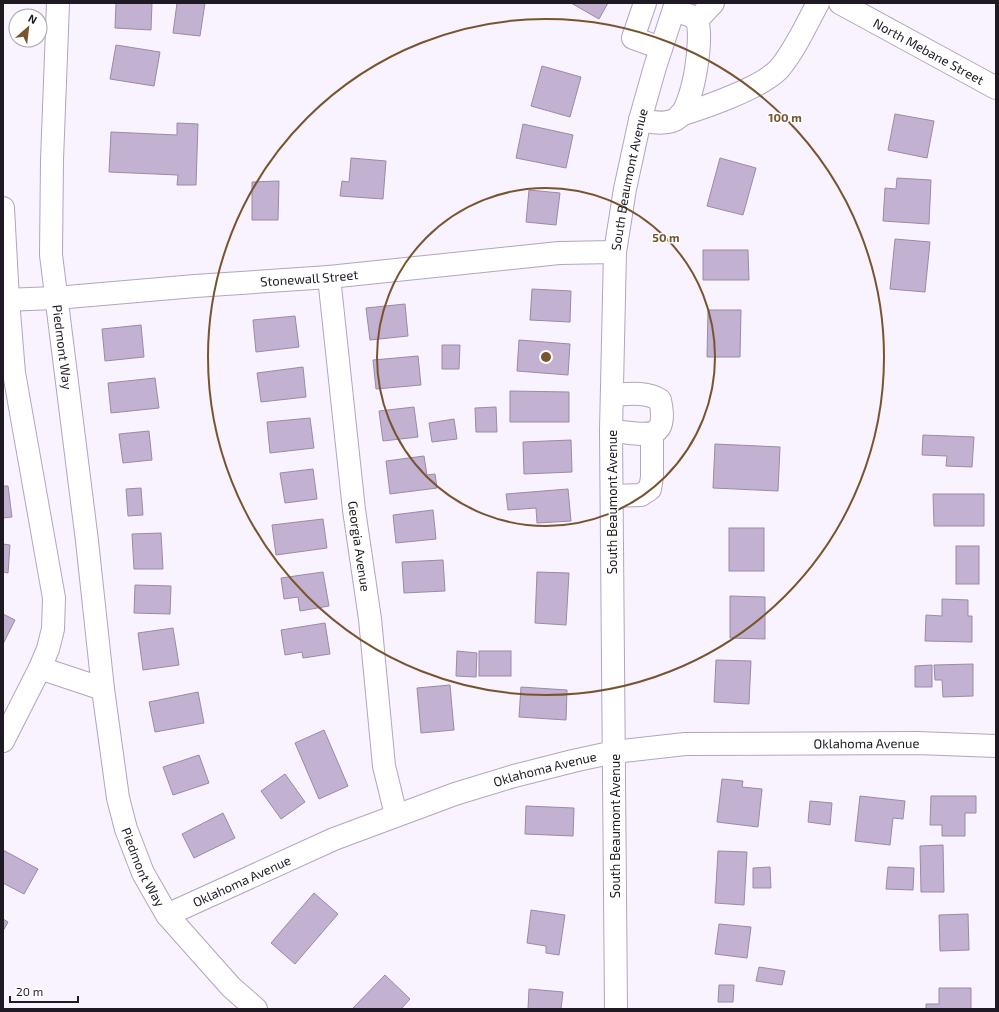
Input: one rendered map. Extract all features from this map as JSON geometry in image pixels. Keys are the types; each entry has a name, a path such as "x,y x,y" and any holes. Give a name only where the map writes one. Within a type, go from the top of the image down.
{"street":[{"name":"Piedmont Way","path":"58,3 52,152 51,247 56,298 87,541 102,689 118,798 126,829 143,873 167,915 231,986 256,1009"},
{"path":"645,3 633,38 661,48"},
{"path":"698,20 713,3"},
{"path":"640,120 666,122 766,80 779,68 792,50 818,3"},
{"name":"North Mebane Street","path":"840,3 996,88"},
{"path":"675,6 698,20 700,27 700,42 696,70 690,93 680,115"},
{"name":"South Beaumont Avenue","path":"616,1009 612,496 612,395 615,252 625,189 640,120 675,6"},
{"path":"3,208 6,300 14,373 54,598 53,629 48,649 3,741"},
{"name":"Stonewall Street","path":"6,300 56,298 195,286 329,277 559,253 615,252"},
{"name":"Georgia Avenue","path":"329,277 354,510 370,619 384,766 396,815"},
{"path":"612,395 641,394 654,396 660,400 663,411 662,423 659,430 652,434 612,431"},
{"path":"612,496 641,495 650,489 652,478 652,434"},
{"path":"40,668 102,689"},
{"name":"Oklahoma Avenue","path":"167,915 334,839 396,815 455,794 514,776 614,752 685,744 917,743 996,746"}],"building":[{"path":"116,3 152,3 151,30 115,28"},
{"path":"177,3 205,3 200,36 173,33"},
{"path":"571,3 608,3 599,19"},
{"path":"116,45 160,52 154,86 110,79"},
{"path":"542,66 581,77 570,117 531,106"},
{"path":"895,114 934,121 927,158 888,150"},
{"path":"177,123 198,124 196,185 177,185 178,175 109,172 111,132 177,135"},
{"path":"523,124 573,135 566,168 516,158"},
{"path":"351,158 386,161 383,199 340,196 342,181 349,182"},
{"path":"720,158 756,168 743,215 707,206"},
{"path":"897,178 931,180 929,224 883,221 885,188 896,189"},
{"path":"279,181 278,220 252,220 252,182"},
{"path":"529,190 560,193 556,225 526,222"},
{"path":"895,239 930,242 925,292 890,289"},
{"path":"703,250 748,250 749,280 703,280"},
{"path":"532,289 571,291 570,322 530,320"},
{"path":"405,304 408,336 370,340 366,308"},
{"path":"708,310 741,310 740,357 707,357"},
{"path":"295,316 299,347 256,352 253,320"},
{"path":"141,325 144,357 105,361 102,329"},
{"path":"519,340 570,344 568,375 517,371"},
{"path":"442,345 460,345 459,369 442,369"},
{"path":"418,356 421,385 376,389 373,360"},
{"path":"303,367 306,397 261,402 257,373"},
{"path":"155,378 159,408 111,413 108,383"},
{"path":"510,391 569,392 569,422 510,422"},
{"path":"414,407 418,437 383,441 379,411"},
{"path":"496,407 497,432 476,432 475,408"},
{"path":"310,418 314,448 270,453 267,422"},
{"path":"454,419 457,439 432,442 429,423"},
{"path":"149,431 152,460 123,463 119,434"},
{"path":"923,435 974,437 972,467 946,466 947,456 922,455"},
{"path":"571,440 572,472 524,474 523,442"},
{"path":"715,444 780,447 778,491 713,488"},
{"path":"424,456 427,475 435,474 437,488 390,494 386,461"},
{"path":"313,469 317,499 285,503 280,473"},
{"path":"3,486 8,486 12,517 3,518"},
{"path":"141,488 143,515 128,516 126,489"},
{"path":"568,489 571,521 537,523 536,508 508,510 506,494"},
{"path":"933,494 984,494 984,526 934,526"},
{"path":"433,510 436,539 396,543 393,515"},
{"path":"323,519 327,548 276,555 272,525"},
{"path":"729,528 764,528 764,571 729,571"},
{"path":"161,533 163,569 134,569 132,534"},
{"path":"3,544 10,545 8,573 3,572"},
{"path":"956,546 979,546 979,584 956,584"},
{"path":"443,560 445,591 404,593 402,562"},
{"path":"323,572 329,606 300,611 298,597 284,599 281,578"},
{"path":"537,572 569,573 566,625 535,623"},
{"path":"135,585 171,586 170,614 134,613"},
{"path":"730,596 765,597 765,639 730,638"},
{"path":"942,599 968,600 968,616 972,616 972,642 925,641 926,615 942,616"},
{"path":"3,614 15,620 3,644"},
{"path":"325,623 330,654 303,658 302,652 285,655 281,630"},
{"path":"173,628 179,665 143,670 138,633"},
{"path":"457,651 477,653 476,677 456,676"},
{"path":"479,651 511,651 511,676 479,676"},
{"path":"716,660 751,661 749,704 714,702"},
{"path":"973,664 973,696 943,697 942,680 935,680 934,665"},
{"path":"932,665 932,687 915,687 915,666"},
{"path":"450,685 454,730 421,733 417,688"},
{"path":"521,687 567,690 566,720 519,717"},
{"path":"198,692 204,723 155,732 149,702"},
{"path":"324,730 348,786 319,799 295,743"},
{"path":"199,755 209,783 173,795 163,767"},
{"path":"285,774 305,802 281,819 261,791"},
{"path":"722,779 743,781 742,787 762,789 758,827 717,822"},
{"path":"860,796 905,801 903,819 893,818 890,845 855,841"},
{"path":"931,796 976,796 976,813 965,813 965,836 942,836 942,825 930,825"},
{"path":"810,801 832,803 830,825 808,822"},
{"path":"526,806 574,808 573,836 525,834"},
{"path":"223,813 235,838 194,858 182,834"},
{"path":"943,845 944,892 921,892 920,846"},
{"path":"3,850 38,869 24,894 3,883"},
{"path":"718,851 747,852 744,905 715,903"},
{"path":"770,867 771,888 753,888 753,868"},
{"path":"888,867 914,868 913,890 886,889"},
{"path":"314,893 338,914 295,964 271,943"},
{"path":"531,910 565,915 559,955 546,953 546,946 527,943"},
{"path":"968,914 969,950 940,951 939,915"},
{"path":"3,919 8,922 3,931"},
{"path":"719,924 751,927 747,958 715,954"},
{"path":"759,967 785,971 782,985 756,981"},
{"path":"385,975 410,999 401,1009 352,1009"},
{"path":"719,985 734,985 733,1002 718,1002"},
{"path":"939,988 971,988 971,1009 926,1009 926,1004 939,1004"},
{"path":"529,989 563,992 561,1009 528,1009"}]}
